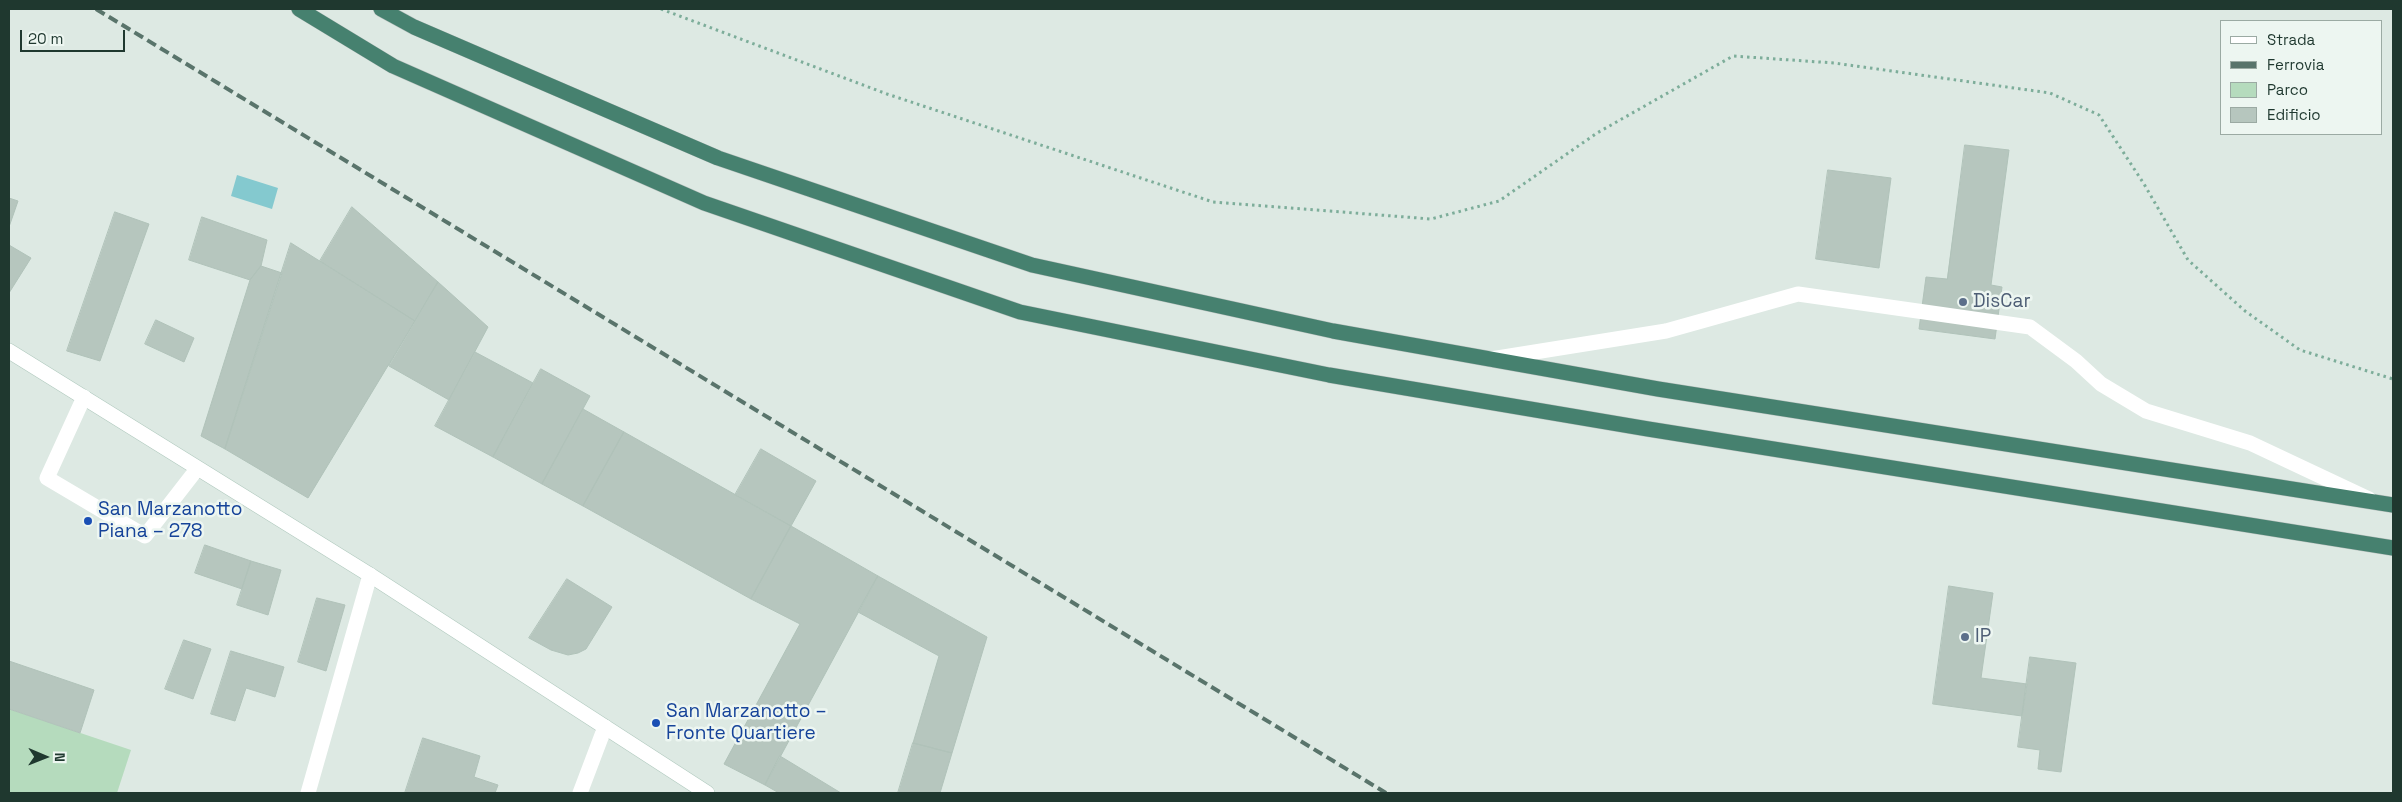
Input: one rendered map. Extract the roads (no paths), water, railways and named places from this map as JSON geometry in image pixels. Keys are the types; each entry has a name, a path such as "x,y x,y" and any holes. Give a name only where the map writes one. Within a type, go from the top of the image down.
{"highway":[{"path":"299,9 393,66 704,203 1020,312 1358,380 1648,429 2393,548"},
{"path":"381,9 414,27 718,158 1032,265 1332,330 1491,359 1658,388 2393,505"}],"main road":[{"path":"1491,359 1666,330 1798,294 2030,327 2076,361 2100,384 2146,411 2250,443 2374,502"},
{"path":"9,351 370,575 707,793"},
{"path":"84,397 47,478 145,536 197,469"},
{"path":"308,793 370,575"},
{"path":"580,793 604,727"}],"water":[{"path":"237,175 278,188 272,209 231,196"}],"railway":[{"path":"96,9 1386,793"}],"place":[{"name":"DisCar","path":"1963,302"},
{"name":"San Marzanotto Piana – 278","path":"88,521"},
{"name":"IP","path":"1965,637"},
{"name":"San Marzanotto – Fronte Quartiere","path":"656,723"}]}
